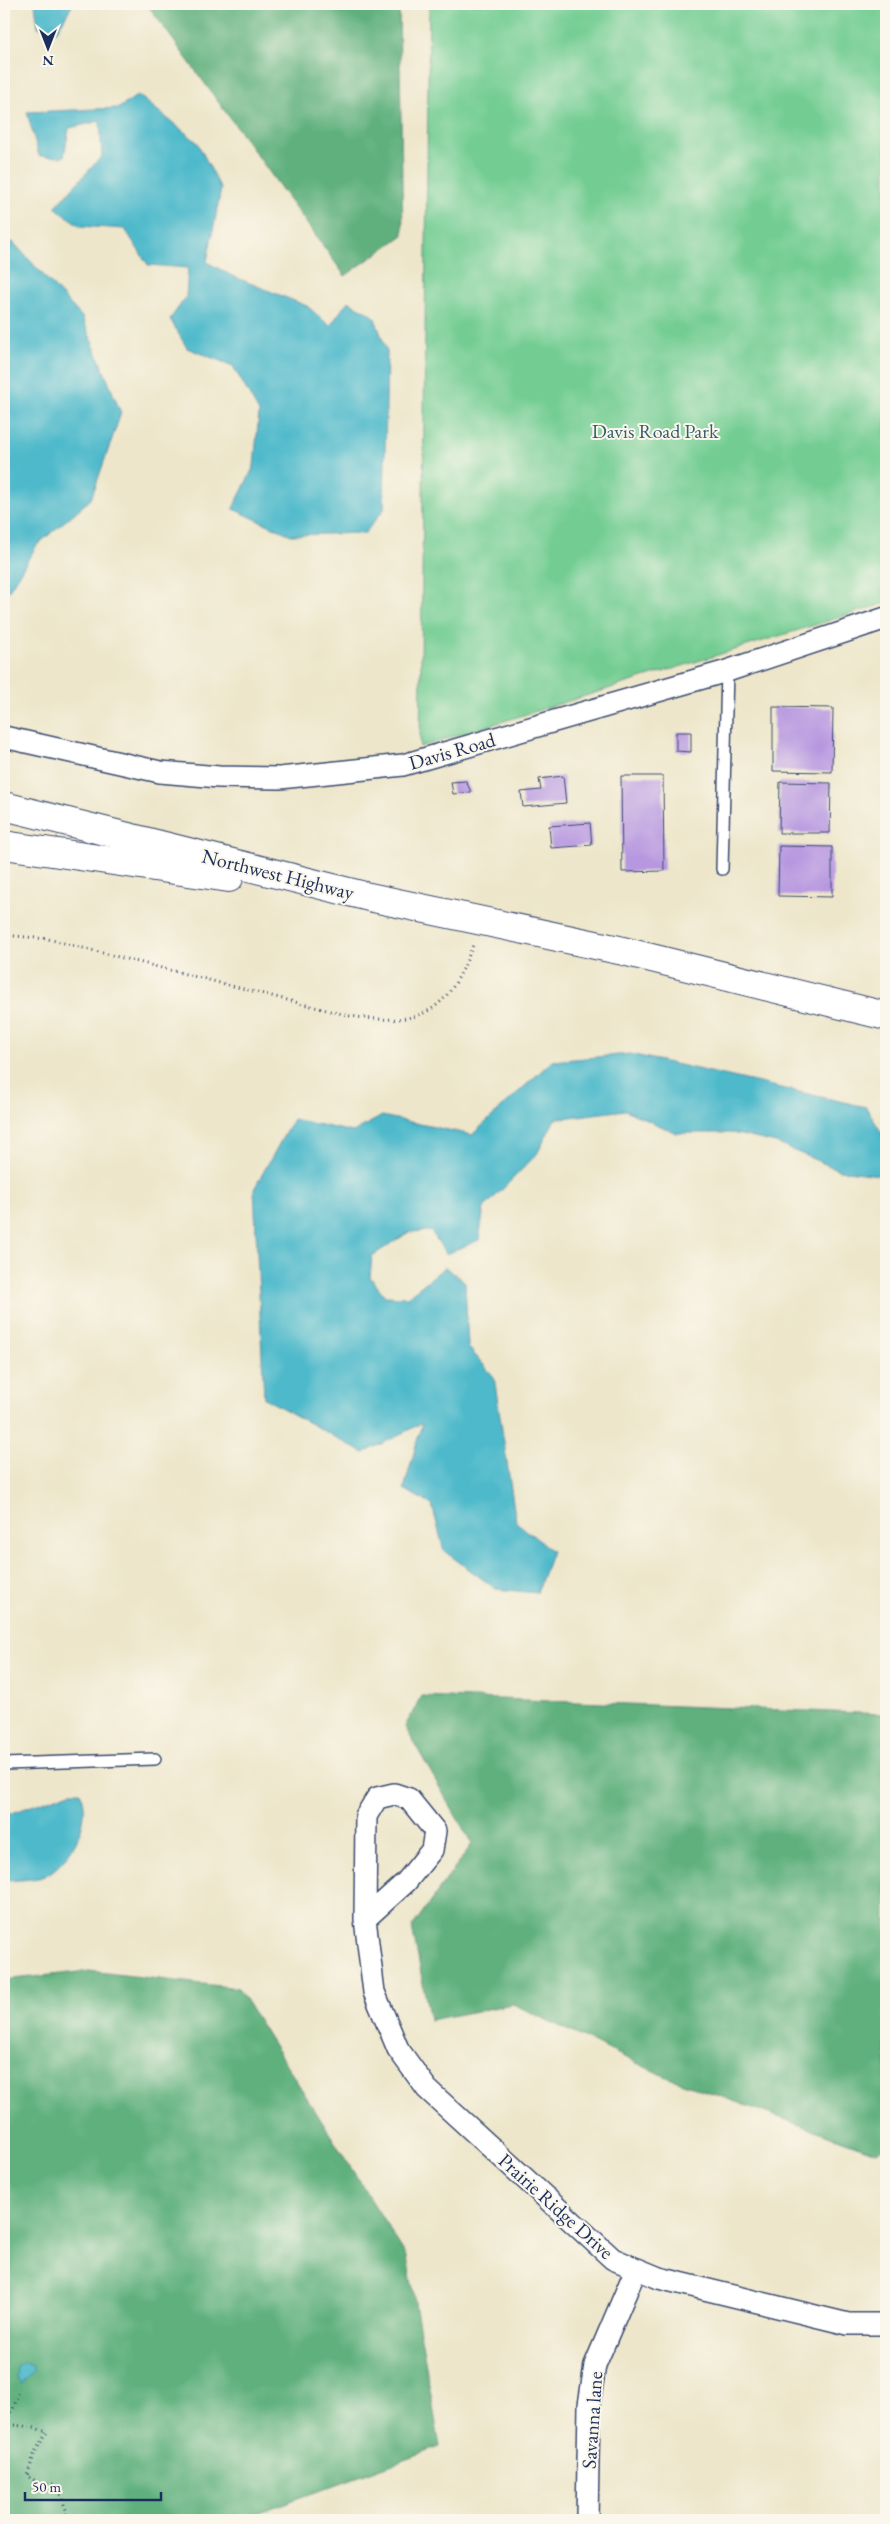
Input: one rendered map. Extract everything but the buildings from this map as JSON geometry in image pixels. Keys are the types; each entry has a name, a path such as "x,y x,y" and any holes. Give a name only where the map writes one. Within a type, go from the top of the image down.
{"main road":[{"name":"Northwest Highway","path":"4,806 369,897"},
{"name":"Northwest Highway","path":"4,845 369,897"},
{"path":"369,897 619,950 886,1016"}],"street":[{"name":"Davis Road","path":"4,737 160,772 219,777 280,778 403,765 727,671 886,618"},
{"name":"Prairie Ridge Drive","path":"365,1919 406,1882 432,1850 434,1831 409,1799 394,1794 377,1798 366,1816 365,1919 374,1992 398,2049 427,2089 613,2259 659,2278 848,2324 886,2324"},
{"name":"Savanna lane","path":"587,2520 589,2405 595,2365 636,2269"}],"lane":[{"path":"722,869 727,671"},
{"path":"4,1764 155,1759"}],"path":[{"path":"4,935 48,939 350,1016 380,1021 401,1021 422,1015 439,1004 465,966 480,922"},
{"path":"4,2420 13,2409 20,2389"},
{"path":"4,2424 32,2427 47,2432 34,2452 27,2476 41,2484 56,2484 67,2512 65,2520"}],"green space":[{"path":"147,4 399,4 403,235 345,276"},
{"name":"Davis Road Park","path":"429,4 886,4 886,603 420,747"},
{"path":"421,1696 886,1714 886,2147 876,2152 666,2077 513,2004 430,2020 412,1927 472,1844 405,1727"},
{"path":"89,1971 238,1988 407,2257 440,2447 238,2520 4,2520 4,1980"}],"water":[{"path":"35,4 73,4 56,32 38,27"},
{"path":"138,95 197,142 221,189 207,262 232,276 307,306 330,326 348,301 374,316 387,351 384,509 365,533 291,535 233,509 254,466 259,412 233,366 187,348 170,319 186,297 188,268 148,265 125,229 80,226 55,207 102,156 100,121 69,128 64,157 39,156 27,112 119,108"},
{"path":"12,241 82,317 121,413 91,499 37,545 4,598 4,251"},
{"path":"630,1054 866,1107 886,1140 886,1176 839,1170 776,1143 732,1133 676,1133 625,1110 555,1119 537,1154 484,1208 479,1240 446,1254 431,1231 409,1232 372,1256 370,1277 385,1296 407,1297 445,1267 465,1282 468,1347 494,1377 516,1522 552,1551 537,1593 496,1589 444,1551 432,1505 404,1489 422,1423 364,1453 264,1398 254,1189 293,1119 353,1132 382,1116 472,1135 552,1061"},
{"path":"70,1792 80,1792 84,1803 84,1816 76,1842 68,1854 59,1865 39,1878 4,1881 4,1816"},
{"path":"25,2362 33,2366 33,2371 21,2384 16,2378 17,2366"}]}
